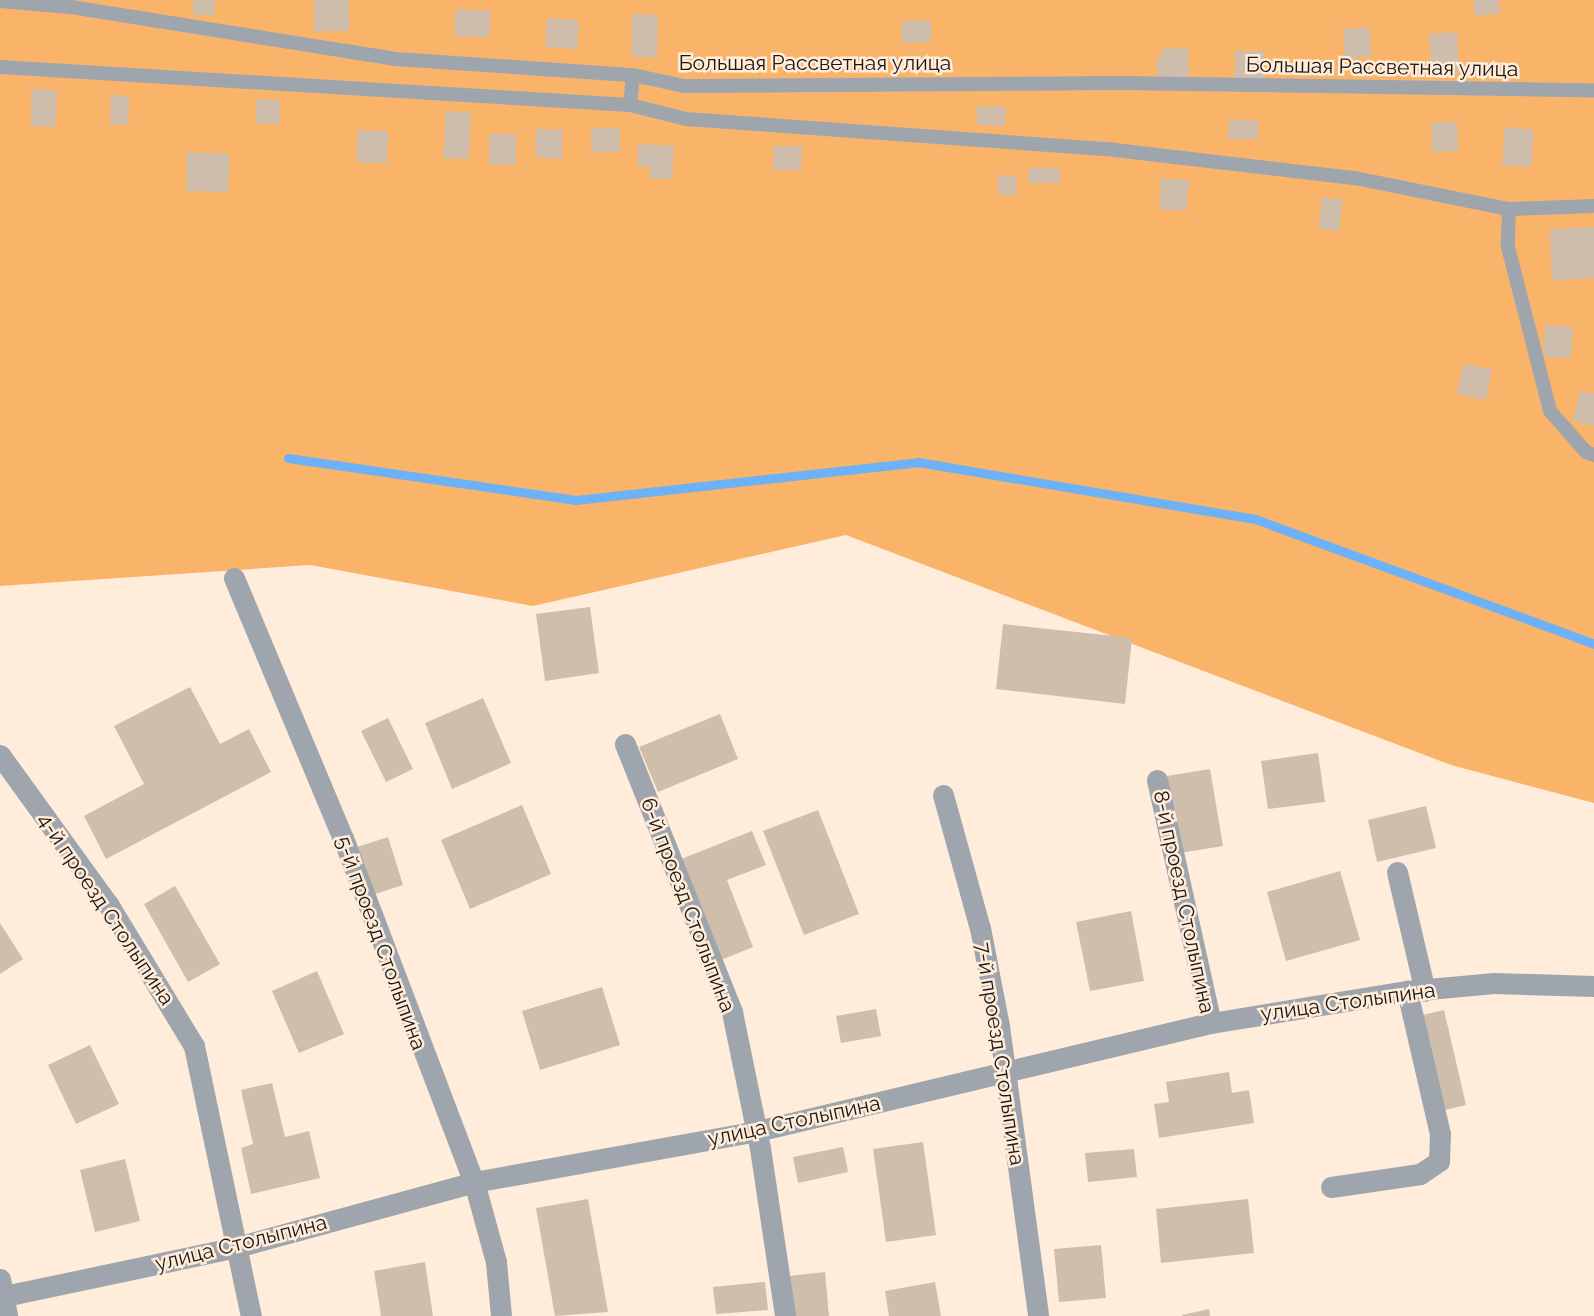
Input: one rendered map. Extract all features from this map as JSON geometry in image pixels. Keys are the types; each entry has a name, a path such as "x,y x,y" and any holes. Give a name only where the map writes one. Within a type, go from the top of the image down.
{"street":[{"name":"5-й проезд Столыпина","path":"234,578 343,838 474,1182 496,1262 502,1316"},
{"name":"6-й проезд Столыпина","path":"625,744 732,1012 757,1131 785,1316"},
{"name":"4-й проезд Столыпина","path":"0,755 108,904 194,1046 251,1316"},
{"name":"8-й проезд Столыпина","path":"1157,780 1211,1023"},
{"name":"7-й проезд Столыпина","path":"943,795 980,928 1007,1074 1038,1316"},
{"path":"1331,1187 1420,1174 1439,1161 1440,1133 1397,872"},
{"name":"улица Столыпина","path":"2,1297 237,1247 474,1182 757,1131 1007,1074 1211,1023 1416,991 1494,984 1594,986"}],"lane":[{"name":"Большая Рассветная улица","path":"0,1 71,7 396,59 633,75 684,86 1123,83 1594,90"},
{"path":"0,67 630,105 686,119 1115,150 1355,178 1509,209 1594,206"},
{"path":"630,105 633,75"},
{"path":"1509,209 1508,247 1550,411 1586,453 1594,454"}],"shaded area":[{"path":"0,0 1594,0 1594,803 1451,765 846,535 533,606 310,565 0,586"}],"building":[{"path":"193,0 215,0 215,15 193,15"},
{"path":"314,0 349,0 349,31 314,31"},
{"path":"1473,0 1499,0 1500,13 1475,16"},
{"path":"456,9 491,11 489,38 454,36"},
{"path":"632,14 658,15 657,57 632,57"},
{"path":"547,18 579,20 577,49 545,47"},
{"path":"931,20 931,42 902,43 901,21"},
{"path":"1369,27 1372,56 1345,59 1343,29"},
{"path":"1457,32 1459,73 1432,75 1429,34"},
{"path":"1188,48 1189,80 1157,82 1156,59 1161,59 1160,49"},
{"path":"1235,51 1264,51 1264,78 1235,79"},
{"path":"31,89 57,90 56,127 31,126"},
{"path":"111,95 129,96 128,125 110,124"},
{"path":"256,99 280,100 280,124 256,124"},
{"path":"977,106 1006,107 1005,126 977,125"},
{"path":"446,111 471,113 469,159 443,158"},
{"path":"1229,120 1258,120 1258,139 1228,139"},
{"path":"1431,122 1457,122 1458,151 1432,152"},
{"path":"1505,127 1534,130 1531,167 1502,165"},
{"path":"591,128 620,128 620,152 591,152"},
{"path":"536,129 563,130 562,159 535,157"},
{"path":"358,130 388,131 387,163 356,162"},
{"path":"489,134 516,134 516,165 489,165"},
{"path":"638,144 674,146 672,179 649,178 650,167 637,166"},
{"path":"773,146 802,146 801,170 773,170"},
{"path":"187,152 230,154 228,192 186,191"},
{"path":"1029,168 1060,168 1060,183 1028,183"},
{"path":"999,175 1017,176 1016,196 997,194"},
{"path":"1161,178 1189,180 1186,211 1159,209"},
{"path":"1322,197 1343,200 1339,231 1318,228"},
{"path":"1594,227 1594,278 1552,281 1550,229"},
{"path":"1545,325 1573,327 1571,358 1543,357"},
{"path":"1463,364 1492,369 1486,400 1457,394"},
{"path":"1580,391 1594,394 1594,426 1573,421"},
{"path":"590,607 599,673 545,681 536,614"},
{"path":"1003,624 1132,638 1125,704 996,689"},
{"path":"190,687 220,744 249,729 271,772 106,859 84,816 144,784 114,726"},
{"path":"483,698 511,763 452,789 425,723"},
{"path":"720,714 738,759 658,792 639,747"},
{"path":"388,718 413,769 386,782 361,731"},
{"path":"1318,753 1325,802 1268,809 1261,761"},
{"path":"1210,769 1223,846 1180,853 1167,776"},
{"path":"522,805 551,874 470,909 441,840"},
{"path":"1426,806 1436,848 1377,862 1368,820"},
{"path":"818,810 859,914 804,935 763,831"},
{"path":"752,831 766,865 727,880 753,947 721,960 681,859"},
{"path":"388,837 403,885 369,896 354,848"},
{"path":"1340,871 1360,940 1286,961 1267,892"},
{"path":"175,886 220,964 188,982 144,904"},
{"path":"1131,911 1144,981 1090,991 1076,922"},
{"path":"0,923 23,959 0,974"},
{"path":"317,971 344,1034 299,1053 272,991"},
{"path":"602,987 620,1045 540,1070 522,1011"},
{"path":"876,1009 881,1036 841,1043 836,1016"},
{"path":"1444,1010 1466,1105 1441,1111 1418,1016"},
{"path":"90,1045 119,1104 76,1124 48,1065"},
{"path":"1229,1072 1232,1093 1249,1090 1254,1123 1159,1138 1154,1104 1169,1102 1166,1082"},
{"path":"272,1083 285,1137 309,1131 320,1178 251,1194 241,1148 253,1144 241,1090"},
{"path":"923,1142 936,1235 886,1242 873,1149"},
{"path":"843,1147 848,1172 798,1183 793,1157"},
{"path":"1134,1149 1137,1177 1088,1182 1085,1153"},
{"path":"125,1159 140,1221 95,1232 80,1170"},
{"path":"588,1199 608,1312 555,1316 536,1208"},
{"path":"1248,1199 1254,1253 1161,1263 1156,1209"},
{"path":"1101,1245 1106,1298 1059,1302 1054,1249"},
{"path":"425,1262 433,1316 381,1316 374,1271"},
{"path":"825,1272 829,1316 793,1316 789,1276"},
{"path":"765,1282 768,1310 716,1314 713,1287"},
{"path":"935,1282 941,1316 889,1316 885,1291"},
{"path":"1209,1309 1210,1316 1182,1316 1182,1315"}],"waterway":[{"path":"288,458 576,500 918,462 1255,519 1594,644"}]}
